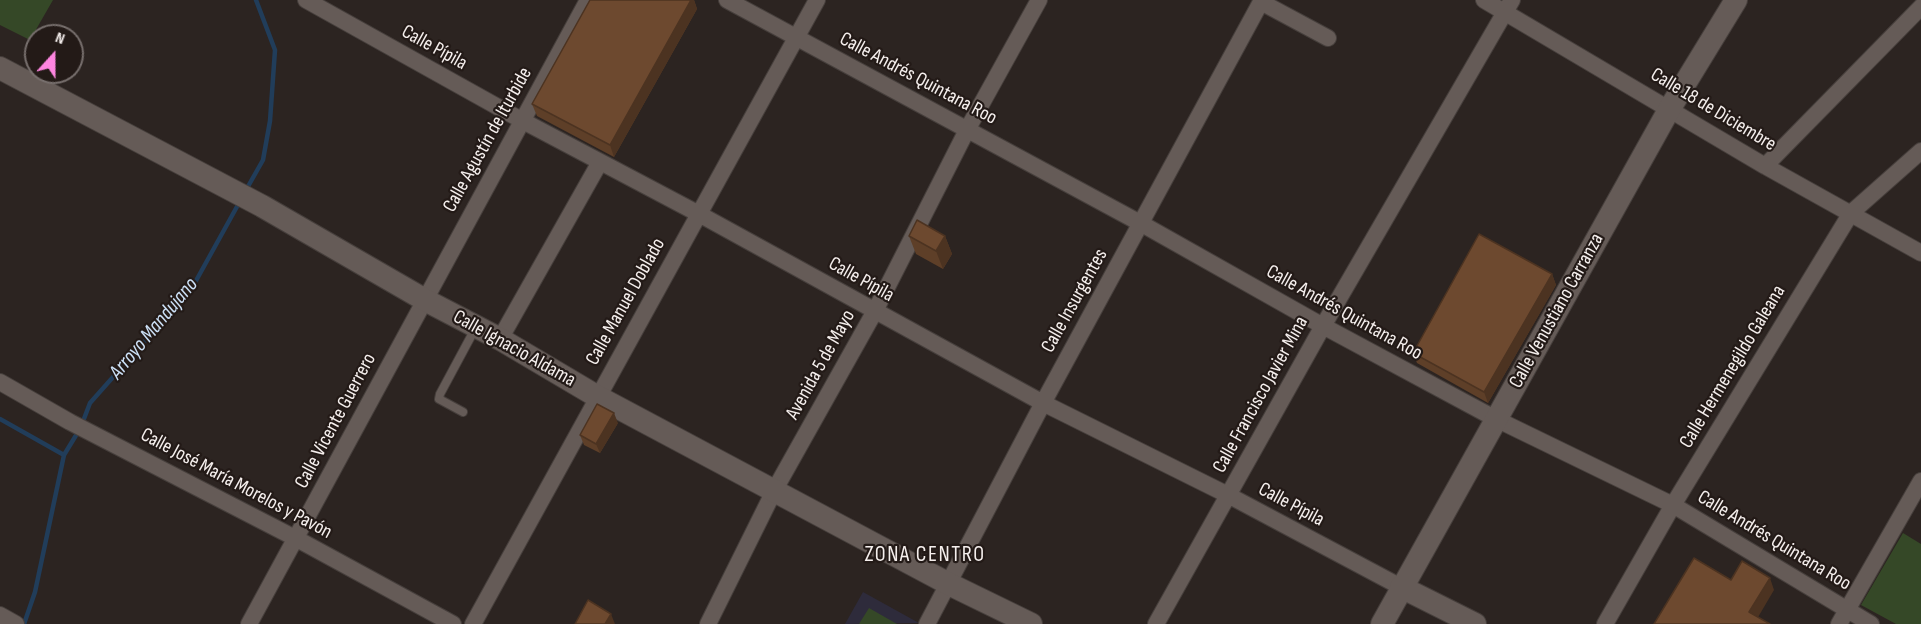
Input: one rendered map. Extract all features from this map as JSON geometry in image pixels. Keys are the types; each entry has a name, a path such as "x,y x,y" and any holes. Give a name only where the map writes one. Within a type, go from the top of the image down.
{"street":[{"name":"Calle Pípila","path":"306,0 523,121 699,214 1043,403 1228,495 1401,587"},
{"name":"Calle Agustín de Iturbide","path":"424,300 588,0"},
{"name":"Calle Andrés Quintana Roo","path":"727,0 1142,224 1323,326 1496,419 1673,505 1843,617 1871,624"},
{"name":"Calle Manuel Doblado","path":"473,624 817,0"},
{"name":"Avenida 5 de Mayo","path":"708,624 774,491 875,311 967,130 1038,0"},
{"name":"Calle 18 de Diciembre","path":"1484,0 1508,6 1765,166 1921,253"},
{"name":"Calle Venustiano Carranza","path":"1382,624 1670,108 1736,0"},
{"path":"1262,1 1328,38"},
{"name":"Calle Insurgentes","path":"927,624 1043,403 1262,1"},
{"name":"Calle Francisco Javier Mina","path":"1156,624 1323,326 1508,6"},
{"path":"1765,166 1921,7"},
{"name":"Calle Ignacio Aldama","path":"0,68 262,206 424,300 500,339 598,397 949,584 1031,624"},
{"name":"Calle Hermenegildo Galeana","path":"1605,624 1673,505 1851,213 1921,151"},
{"path":"500,339 600,162"},
{"name":"Calle Vicente Guerrero","path":"249,624 297,539 424,300"},
{"name":"Calle José María Morelos y Pavón","path":"0,382 70,422 297,539 453,624"},
{"path":"1843,617 1921,481"},
{"path":"1401,587 1475,624"},
{"path":"0,615 15,624"}],"lane":[{"path":"463,412 439,399 476,327"}],"shaded area":[{"path":"863,592 919,623 845,624"}],"green space":[{"path":"0,0 53,0 39,24 24,24 24,37 0,25"},
{"path":"1903,533 1921,544 1921,624 1896,624 1861,605"},
{"path":"869,608 897,624 859,624"}],"building":[{"path":"590,0 691,0 610,145 532,104"},
{"path":"917,220 945,236 936,251 909,236"},
{"path":"1479,234 1552,274 1484,392 1413,353"},
{"path":"597,404 614,413 596,444 580,435"},
{"path":"1694,558 1731,580 1742,561 1770,578 1749,612 1770,624 1654,624"},
{"path":"588,600 611,614 605,624 575,624"}],"waterway":[{"name":"Arroyo Mandujano","path":"246,190 263,160 270,121 275,50 256,0"},
{"name":"Arroyo Mandujano","path":"82,424 90,403 192,288 239,203"},
{"path":"0,419 64,455"},
{"name":"Arroyo Mandujano","path":"24,624 35,592 64,455 78,432"}],"district":[{"name":"ZONA CENTRO","path":"925,555"}]}
